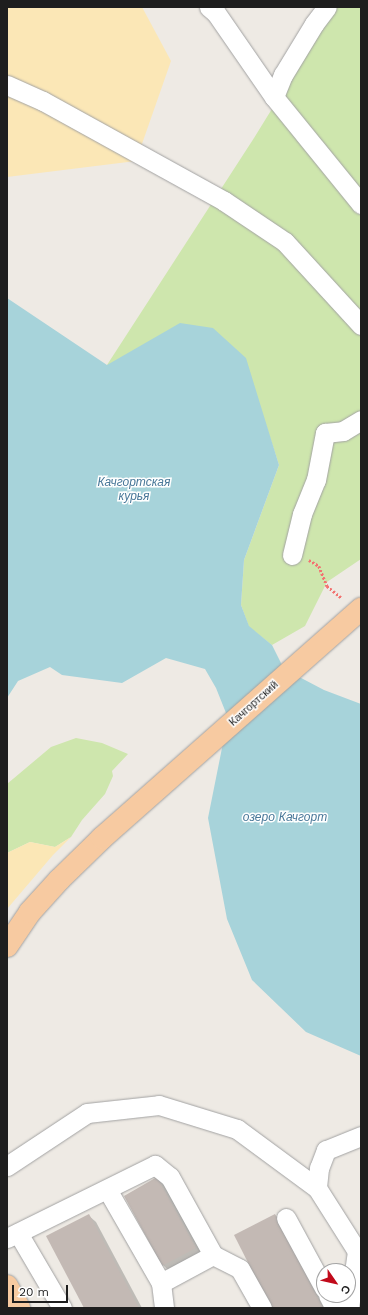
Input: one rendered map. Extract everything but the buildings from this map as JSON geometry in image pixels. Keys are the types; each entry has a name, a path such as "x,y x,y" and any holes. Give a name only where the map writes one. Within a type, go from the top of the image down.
{"main road":[{"name":"Качгортский","path":"7,946 30,912 59,880 102,838 154,793 354,609"},
{"path":"7,1286 19,1308"}],"street":[{"path":"209,7 216,13 274,97 361,204"},
{"path":"274,97 283,75 314,24 327,7"},
{"path":"7,85 43,101 217,197 284,242 361,325"},
{"path":"292,555 302,514 316,480 325,433 343,431 361,420"},
{"path":"7,1166 86,1113 159,1105 237,1129 318,1188 359,1252 349,1308"},
{"path":"318,1188 318,1168 326,1150 361,1136"},
{"path":"62,1308 13,1235 155,1166 170,1177 213,1255 240,1269 262,1308"},
{"path":"107,1189 161,1283 164,1308"},
{"path":"286,1218 316,1273"},
{"path":"161,1283 213,1255"}],"path":[{"path":"292,555 320,566 327,586 354,609"}],"green space":[{"path":"338,7 361,7 361,559 327,582 305,626 272,645 249,627 241,605 244,560 279,465 266,425 107,365 254,138 291,78 312,39"},
{"path":"76,738 102,743 128,754 112,771 113,776 105,794 82,820 71,837 55,847 30,842 7,853 7,784 51,747"}],"sand":[{"path":"7,7 142,7 171,61 136,161 7,177"},
{"path":"71,837 53,855 7,909 7,853 30,842 55,847"}],"water":[{"name":"Качгортская курья","path":"7,298 107,365 180,323 213,328 246,358 279,465 244,560 241,605 249,626 272,645 284,669 324,690 361,704 361,1056 306,1032 252,980 227,919 208,818 228,718 216,688 205,669 166,658 122,683 62,675 50,667 18,681 7,698"}],"water label":[{"name":"озеро Качгорт","path":"285,818"}]}
